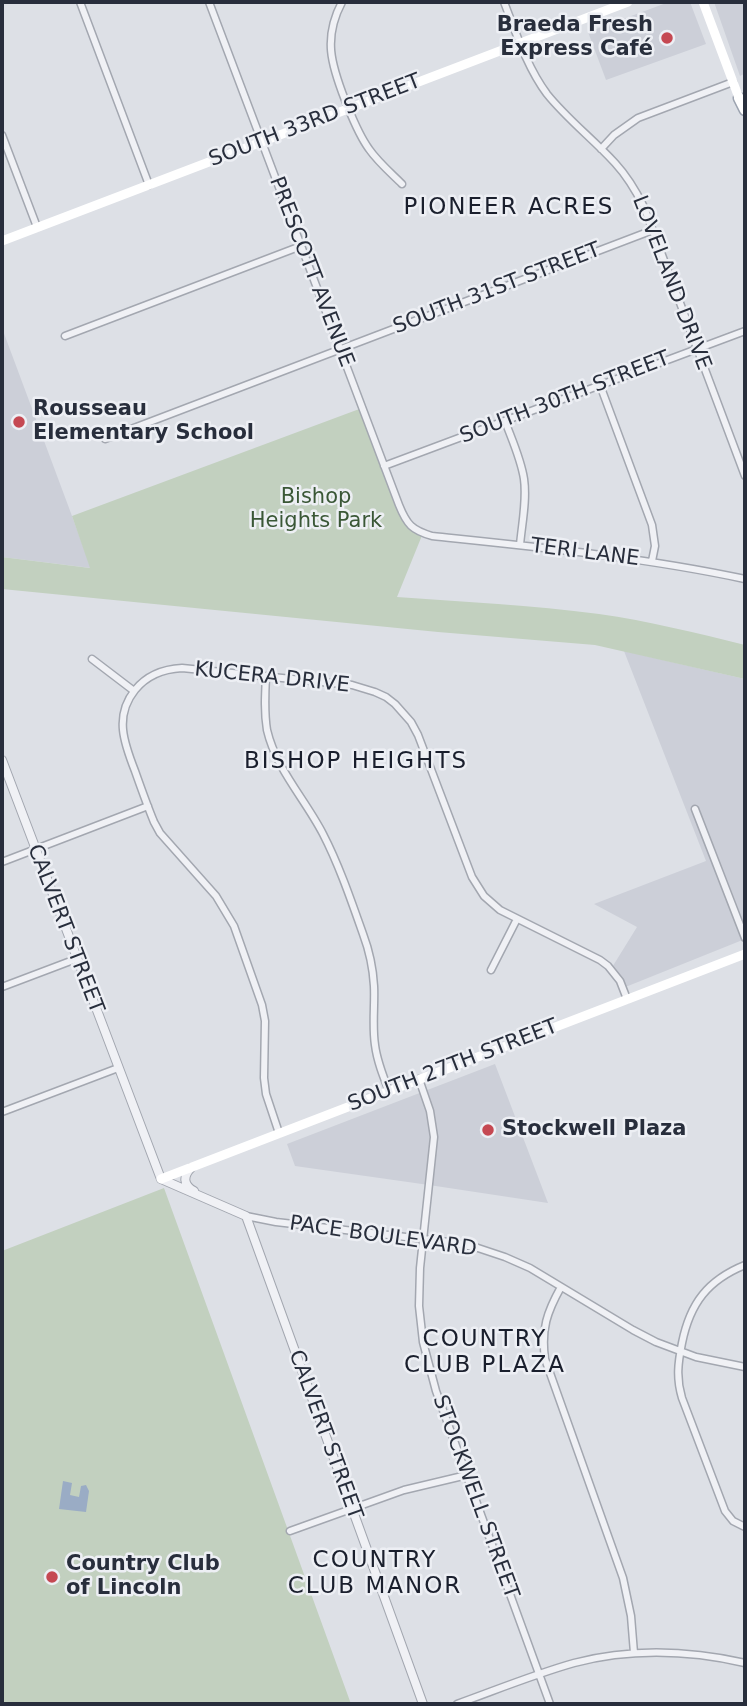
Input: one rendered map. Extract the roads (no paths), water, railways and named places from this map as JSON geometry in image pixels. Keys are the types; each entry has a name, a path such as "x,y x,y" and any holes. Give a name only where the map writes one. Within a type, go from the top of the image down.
{"main road":[{"name":"SOUTH 33RD STREET","path":"2,241 628,2"},
{"path":"703,2 745,110"},
{"name":"SOUTH 27TH STREET","path":"161,1179 745,954"}],"street":[{"path":"80,2 149,185"},
{"name":"PRESCOTT AVENUE","path":"209,2 407,523 424,533"},
{"path":"342,2 333,23 330,47 334,71 360,136 402,184"},
{"name":"LOVELAND DRIVE","path":"504,2 520,43 546,92 621,170 636,191 745,476"},
{"path":"601,149 614,135 638,118 733,82"},
{"path":"739,98 745,116"},
{"path":"2,135 37,227"},
{"name":"SOUTH 31ST STREET","path":"105,439 653,230"},
{"path":"65,336 302,246"},
{"name":"SOUTH 30TH STREET","path":"384,466 745,331"},
{"path":"600,385 652,524 655,546 652,562"},
{"path":"505,421 524,479 520,545"},
{"name":"TERI LANE","path":"424,533 652,562 745,579"},
{"path":"92,659 134,691 125,708 122,731 148,806 160,833 216,895 234,926 262,1004 265,1021 266,1094 279,1133"},
{"name":"KUCERA DRIVE","path":"134,691 155,674 182,668 363,688 386,697 404,713 418,735 477,887 492,905 600,960 615,973 627,999"},
{"path":"266,676 265,716 274,750 333,856 369,954 374,986 375,1045 389,1091"},
{"name":"CALVERT STREET","path":"2,760 161,1179"},
{"path":"2,862 148,806"},
{"path":"695,809 745,938"},
{"path":"491,970 517,919"},
{"path":"2,988 76,959"},
{"path":"2,1112 118,1068"},
{"name":"STOCKWELL STREET","path":"419,1079 430,1111 434,1137 419,1292 423,1342 432,1380 550,1704"},
{"path":"194,1166 185,1177 187,1186 196,1193"},
{"path":"161,1179 246,1216"},
{"name":"CALVERT STREET","path":"246,1216 423,1704"},
{"name":"PACE BOULEVARD","path":"246,1216 276,1222 424,1239 492,1252 530,1268 633,1330 680,1352 745,1367"},
{"path":"745,1265 717,1280 701,1296 688,1318 677,1378 685,1407 724,1511 733,1521 745,1527"},
{"path":"561,1287 544,1325 545,1359 622,1577 631,1616 634,1653"},
{"path":"290,1531 412,1488 467,1475"},
{"path":"457,1704 586,1661 634,1653 690,1653 745,1663"}],"water":[{"path":"63,1481 72,1483 70,1495 79,1497 81,1486 86,1485 89,1491 86,1512 59,1509"}],"place":[{"name":"Braeda Fresh Express Café","path":"667,38"},
{"name":"Rousseau Elementary School","path":"19,422"},
{"name":"Stockwell Plaza","path":"488,1130"},
{"name":"Country Club of Lincoln","path":"52,1577"}],"district":[{"name":"PIONEER ACRES","path":"509,208"},
{"name":"BISHOP HEIGHTS","path":"356,762"},
{"name":"COUNTRY CLUB PLAZA","path":"485,1353"},
{"name":"COUNTRY CLUB MANOR","path":"375,1574"}],"park label":[{"name":"Bishop Heights Park","path":"316,510"}]}
